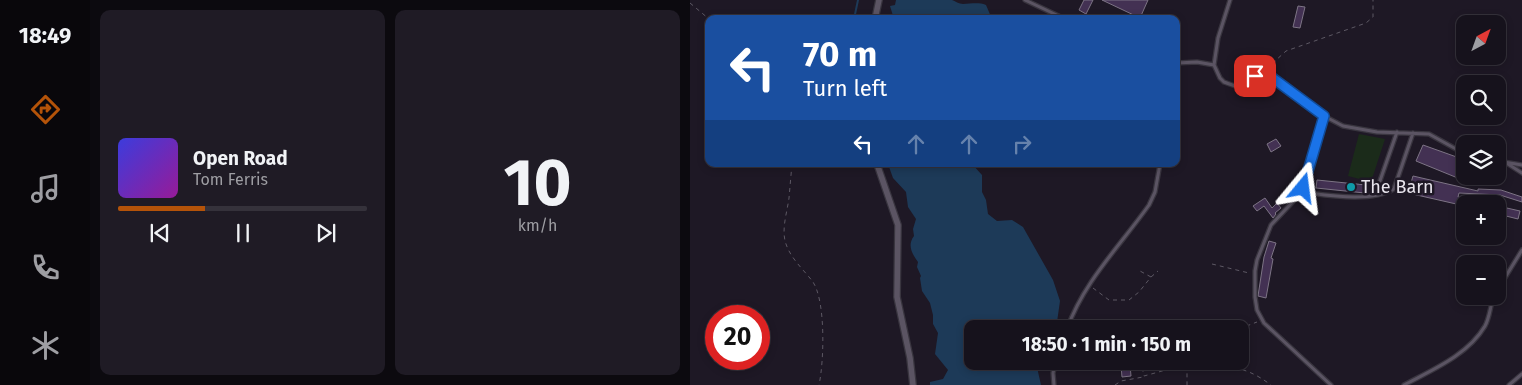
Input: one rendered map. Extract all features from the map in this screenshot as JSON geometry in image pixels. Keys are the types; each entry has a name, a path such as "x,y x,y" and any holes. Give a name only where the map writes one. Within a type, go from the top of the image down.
{"street":[{"path":"876,15 879,0"},
{"path":"878,167 898,225 897,297 913,385"}],"lane":[{"path":"1024,0 1056,15"},
{"path":"1230,0 1218,38 1214,65 1220,78 1230,85 1242,84 1255,76 1267,76 1276,80 1324,116 1338,124 1354,129 1387,133 1429,134 1456,149"},
{"path":"1180,63 1197,62 1214,65"},
{"path":"1324,116 1302,192 1267,231 1256,260 1255,274 1256,304 1262,320 1331,385"},
{"path":"1376,195 1397,132"},
{"path":"1302,192 1329,196 1386,194 1394,189 1413,133"},
{"path":"1506,163 1522,165"},
{"path":"1506,163 1522,173"},
{"path":"1070,320 1075,308 1089,285 1149,205 1156,192 1160,167"},
{"path":"1506,276 1522,250"},
{"path":"1404,385 1449,360 1476,337 1486,323 1491,305"},
{"path":"1054,370 1054,385"},
{"path":"1509,385 1522,374"}],"path":[{"path":"1267,76 1274,61 1286,51 1366,23 1373,17 1373,0"},
{"path":"690,3 705,16"},
{"path":"792,167 784,230 785,243 814,284 817,295 822,324 823,352 819,385"},
{"path":"1212,264 1255,274"},
{"path":"1140,271 1151,278"},
{"path":"1089,285 1109,300 1129,300 1158,271"},
{"path":"1249,325 1262,320"},
{"path":"1143,370 1144,376"},
{"path":"1115,385 1121,381 1166,370"},
{"path":"1187,370 1187,385"},
{"path":"1246,370 1258,375 1271,385"}],"green space":[{"path":"1359,134 1385,139 1371,182 1348,176"}],"water":[{"path":"896,0 952,0 962,4 977,3 986,5 990,15 893,15 890,6 895,5"},
{"path":"889,167 975,167 982,175 982,192 986,200 988,214 997,221 1012,220 1023,227 1053,280 1060,301 1057,320 964,320 964,370 1038,370 1041,385 930,385 930,382 943,379 948,370 935,354 938,333 933,324 930,303 922,291 921,276 917,267 918,262 911,249 916,219 908,207 906,192 893,178"}],"building":[{"path":"1084,0 1093,0 1086,14 1079,10"},
{"path":"1102,0 1148,0 1141,15 1134,15"},
{"path":"1298,6 1305,7 1300,28 1293,27"},
{"path":"1276,139 1281,146 1271,152 1267,144"},
{"path":"1423,145 1456,157 1456,177 1416,161"},
{"path":"1413,176 1478,191 1478,189 1501,190 1522,197 1522,202 1506,197 1506,195 1459,193 1456,195 1456,204 1408,193"},
{"path":"1317,180 1366,185 1365,193 1316,188"},
{"path":"1265,198 1272,208 1277,203 1281,208 1275,213 1273,218 1264,206 1257,211 1253,206"},
{"path":"1506,208 1520,211 1518,219 1506,216"},
{"path":"1269,241 1276,243 1271,258 1273,259 1266,298 1258,296 1264,257"},
{"path":"1121,370 1130,370 1131,376 1122,377"}],"waterway":[{"path":"855,15 858,0"}],"place":[{"name":"The Barn","path":"1351,187"}],"route":[{"path":"1255,76 1270,76 1324,116 1303,188"}]}
